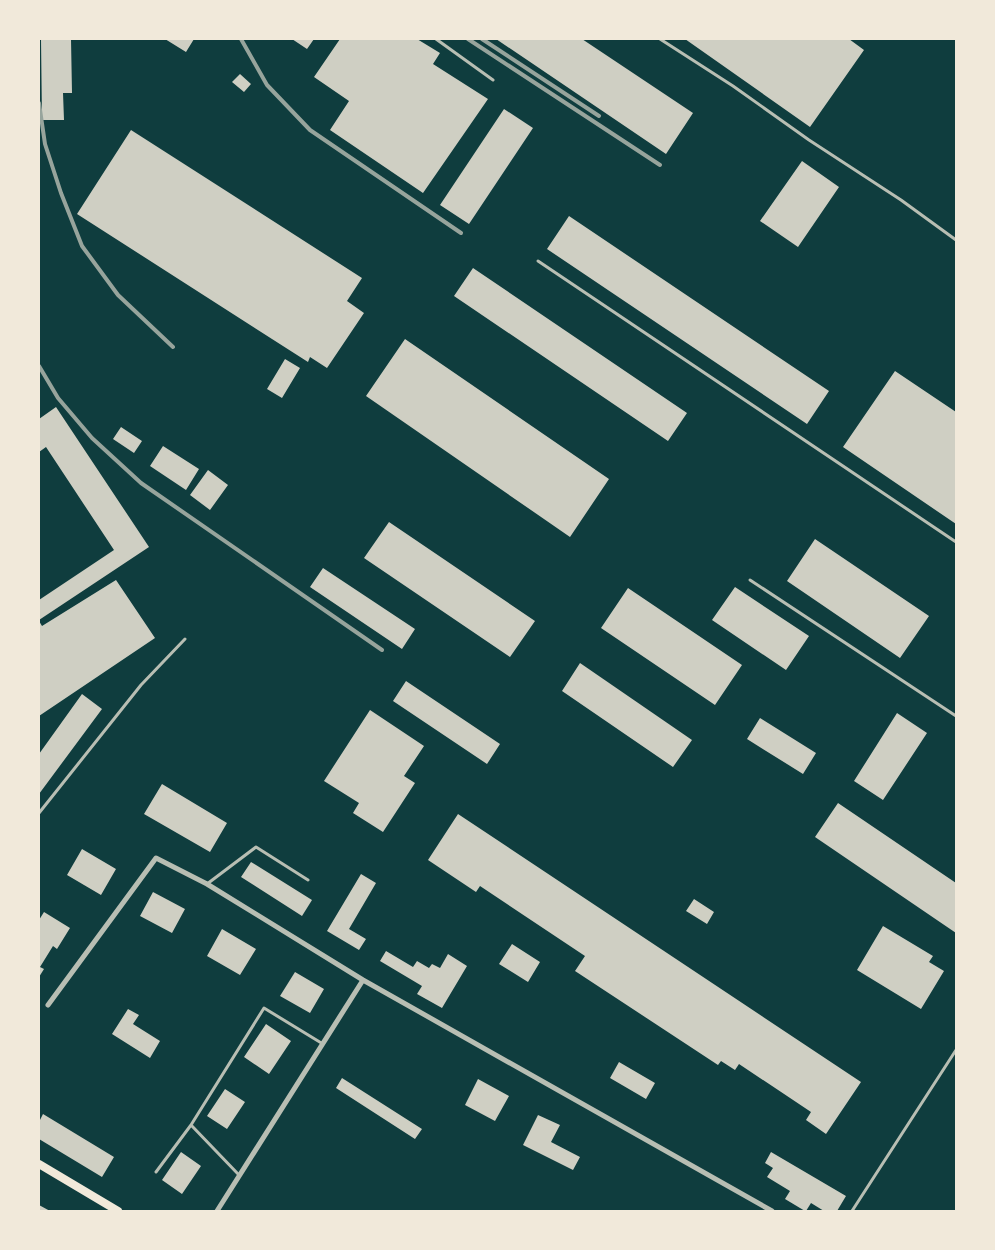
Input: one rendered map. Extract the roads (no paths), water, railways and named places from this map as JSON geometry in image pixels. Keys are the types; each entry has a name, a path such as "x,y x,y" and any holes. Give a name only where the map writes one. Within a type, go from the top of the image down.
{"main road":[{"path":"39,1164 118,1211"}],"street":[{"path":"48,1005 156,858 207,884 363,980 772,1211"},
{"path":"217,1211 363,980"}],"lane":[{"path":"436,39 492,80"},
{"path":"660,39 734,86 809,140 901,200 956,240"},
{"path":"538,262 956,542"},
{"path":"750,580 956,716"},
{"path":"39,813 141,685 185,639"},
{"path":"207,884 256,847 308,880"},
{"path":"156,1172 191,1125 264,1008 323,1044"},
{"path":"852,1211 956,1050"},
{"path":"191,1125 240,1175"}],"railway":[{"path":"241,39 267,85 310,130 461,233"},
{"path":"468,39 660,165"},
{"path":"482,39 599,116"},
{"path":"39,103 45,144 61,193 82,246 118,295 173,347"},
{"path":"39,366 58,398 92,438 141,483 382,650"}]}
